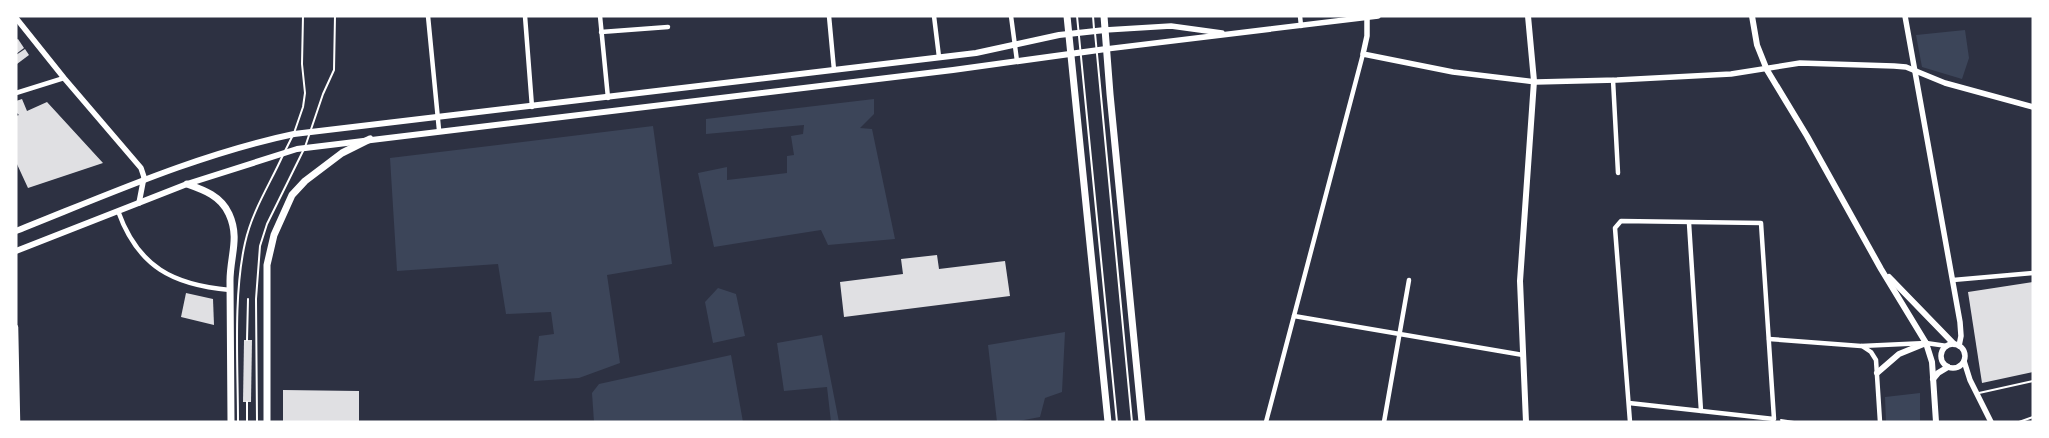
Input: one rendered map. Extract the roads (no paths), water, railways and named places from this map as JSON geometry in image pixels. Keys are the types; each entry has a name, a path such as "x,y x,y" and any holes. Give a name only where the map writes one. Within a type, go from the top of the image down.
{"main road":[{"path":"1068,16 1108,422"},
{"path":"1104,16 1142,422"},
{"path":"1526,422 1521,261 1534,81 1528,16"},
{"path":"1752,16 1757,45 1767,70 1807,136 1881,269 1926,343 1932,362 1936,422"},
{"path":"16,231 143,181 254,144 294,134 976,53 1070,34 1105,30"},
{"path":"16,251 187,184 305,147 1106,49"},
{"path":"532,107 533,119"},
{"path":"267,422 267,265 274,235 292,195 305,181 342,153 370,139"},
{"path":"187,184 213,195 219,200 229,214 235,243 231,264 230,290 231,422"},
{"path":"1881,269 1957,345"},
{"path":"1877,373 1899,354 1926,343"},
{"path":"1933,379 1938,372 1951,367"}],"street":[{"path":"428,16 439,130"},
{"path":"525,16 532,107"},
{"path":"600,16 608,98"},
{"path":"829,16 834,70"},
{"path":"934,16 939,57"},
{"path":"1011,16 1017,61"},
{"path":"1300,16 1301,26"},
{"path":"1106,49 1378,16"},
{"path":"1906,16 1961,329 1957,345"},
{"path":"16,18 64,78 141,168 143,181 139,202"},
{"path":"1266,422 1363,54 1367,36 1367,18"},
{"path":"602,32 668,26"},
{"path":"1105,30 1171,26 1231,34"},
{"path":"1363,54 1452,72 1534,81 1614,80 1731,74 1807,63 1894,66 1915,71 1945,83 2033,107"},
{"path":"16,93 64,78"},
{"path":"1614,80 1618,174"},
{"path":"118,211 126,232 138,250 159,270 169,276 194,285 230,290"},
{"path":"1629,403 1774,420 1761,224 1621,221 1618,223 1615,228 1630,422"},
{"path":"1689,223 1701,411"},
{"path":"1953,280 2033,273"},
{"path":"1384,422 1409,280"},
{"path":"1294,316 1523,355"},
{"path":"16,327 18,422"},
{"path":"1769,339 1861,346 1926,343 1947,346 1957,345 1964,351 1964,361 1970,380 1991,422"},
{"path":"1861,346 1874,356 1880,422"},
{"path":"1947,346 1941,355 1943,362 1970,380"},
{"path":"1951,367 1964,361"}],"lane":[{"path":"238,422 239,299 244,250 248,231 258,205 294,134 303,107 305,92 302,64 303,16"},
{"path":"257,422 256,299 260,246 267,224 311,133 323,94 334,70 335,16"},
{"path":"1077,16 1117,422"},
{"path":"1093,16 1132,422"},
{"path":"1976,394 2033,381"}]}
